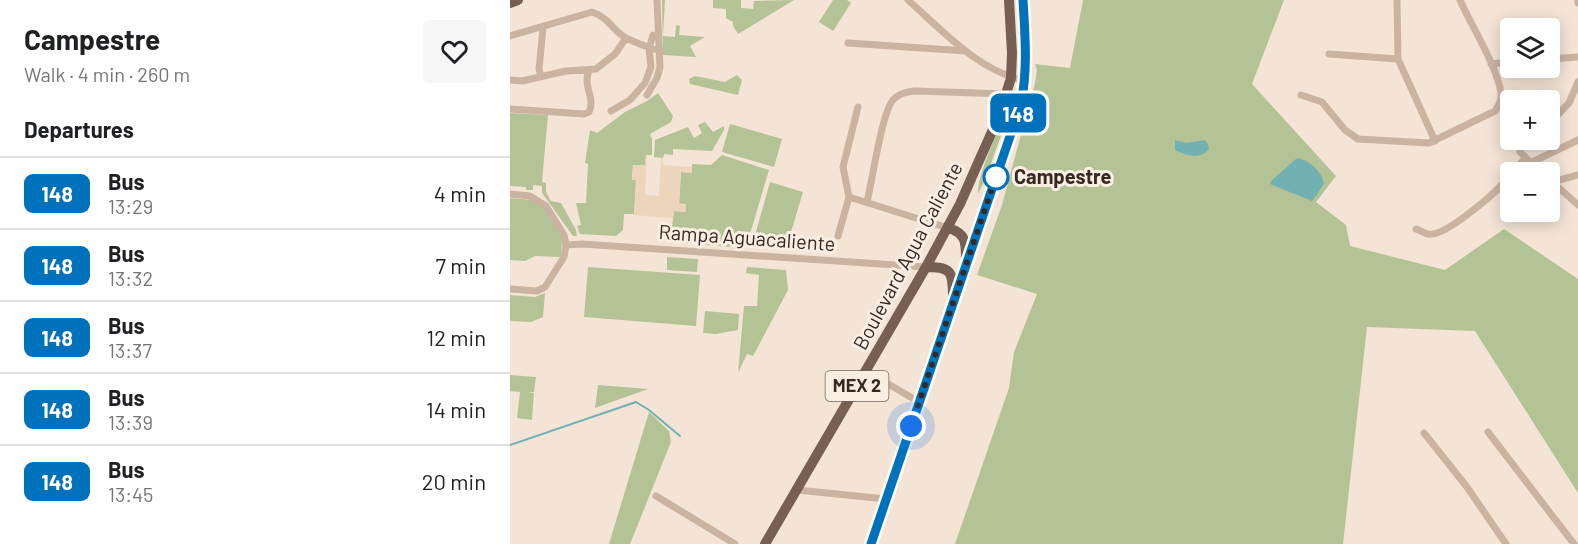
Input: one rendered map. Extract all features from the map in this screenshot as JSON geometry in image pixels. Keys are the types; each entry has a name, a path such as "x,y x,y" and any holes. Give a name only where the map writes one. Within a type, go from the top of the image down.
{"main road":[{"path":"510,3 518,0"},
{"name":"Boulevard Agua Caliente","path":"765,544 948,228 987,143 1011,78 1009,0"},
{"path":"871,544 1021,104 1026,54 1023,0"},
{"path":"948,228 957,231 964,240 967,267"},
{"path":"926,267 940,267 948,270 952,276 953,305"}],"street":[{"path":"647,95 659,72 653,35 655,0"},
{"path":"611,111 630,100 645,83 651,67 657,34 655,0"},
{"path":"908,0 966,51 1011,78 1025,81"},
{"path":"1397,0 1398,59 1435,141"},
{"path":"1301,95 1322,102 1346,130 1358,139 1421,143 1435,141 1495,111 1502,94 1491,64 1460,0"},
{"path":"510,36 592,12 605,18 627,39 655,50"},
{"path":"541,77 539,69 543,27"},
{"path":"510,80 522,81 566,71 600,67 627,39"},
{"path":"848,44 966,51"},
{"path":"1329,54 1398,59"},
{"path":"1560,58 1578,57"},
{"path":"1491,64 1500,63"},
{"path":"510,109 584,114 589,112 592,107 586,84 589,70"},
{"path":"1560,113 1569,104 1578,82"},
{"path":"867,202 886,114 894,98 903,93 915,91 1006,94"},
{"path":"838,236 849,197 843,167 858,107"},
{"path":"1520,150 1527,161 1578,140"},
{"path":"1560,179 1578,175"},
{"path":"1416,229 1436,234 1500,189"},
{"path":"1560,189 1578,205"},
{"path":"510,194 530,196 546,207 564,235 566,246 558,268 545,287 537,291 510,289"},
{"path":"849,197 948,228"},
{"name":"Rampa Aguacaliente","path":"566,246 582,244 926,267"},
{"path":"866,371 919,402"},
{"path":"1488,432 1574,544"},
{"path":"1424,433 1467,487 1506,544"},
{"path":"797,490 886,499"},
{"path":"656,496 735,544"}],"green space":[{"path":"662,0 665,0 663,36 675,37 676,25 680,26 679,35 705,37 690,46 696,57 663,55"},
{"path":"713,0 741,0 741,8 753,9 754,1 794,0 738,34 733,22 726,18 726,9 713,8"},
{"path":"833,0 847,0 851,3 833,31 819,22"},
{"path":"1083,0 1284,0 1252,84 1336,176 1316,202 1346,225 1350,246 1445,270 1504,229 1578,279 1578,493 1475,331 1367,327 1343,544 955,544 1009,388 1014,352 1037,294 977,275 1002,205 1035,83 1037,70 1035,64 1070,68"},
{"path":"737,75 742,80 738,95 690,84 689,79 695,76 725,82"},
{"path":"1015,86 1012,105 978,194 987,157"},
{"path":"658,93 673,116 671,122 650,134 652,155 646,155 645,165 633,165 632,180 636,180 634,214 624,214 623,230 616,236 580,234 577,226 581,225 576,203 586,203 588,164 585,163 590,130 597,133 625,112"},
{"path":"510,113 548,115 542,182 546,183 546,192 551,201 561,203 577,236 573,236 542,193 542,186 533,185 533,190 526,190 526,187 510,186"},
{"path":"705,122 713,132 724,126 712,151 673,149 673,155 664,154 663,158 654,157 655,140 688,127 694,138 702,133 698,125"},
{"path":"730,124 782,139 774,167 722,152"},
{"path":"722,155 769,170 747,244 744,248 670,242 674,211 685,212 679,204 681,172 692,173 692,164 711,165"},
{"path":"770,182 803,192 788,242 756,232"},
{"path":"510,198 533,200 542,205 562,237 561,257 535,256 525,261 510,260"},
{"path":"667,257 698,259 697,272 667,270"},
{"path":"588,267 700,275 696,326 584,317"},
{"path":"747,267 786,270 788,290 753,356 747,354 738,373 744,306 757,306 759,275 746,273"},
{"path":"545,293 543,317 531,322 510,321 510,295 535,297"},
{"path":"705,311 739,314 738,330 716,334 703,333"},
{"path":"510,375 536,377 534,392 528,392 534,393 532,420 517,418 520,392 510,391"},
{"path":"598,385 648,389 595,408"},
{"path":"649,412 669,431 671,442 630,544 609,544"}],"shaded area":[{"path":"646,154 645,195 659,196 661,157 663,165 692,167 692,173 681,172 679,203 686,204 686,212 674,211 673,218 634,215 636,180 632,180 633,165 645,165"}],"water":[{"path":"1175,140 1186,143 1205,140 1209,149 1202,155 1189,155 1175,150"},
{"path":"1297,158 1314,167 1323,179 1324,184 1312,201 1270,184"}],"waterway":[{"path":"510,445 636,402 680,436"}],"bus line":[{"name":"148","path":"871,544 1021,104 1026,54 1023,0"}],"place":[{"name":"Campestre","path":"996,177"}],"route":[{"path":"911,426 996,177"}]}
